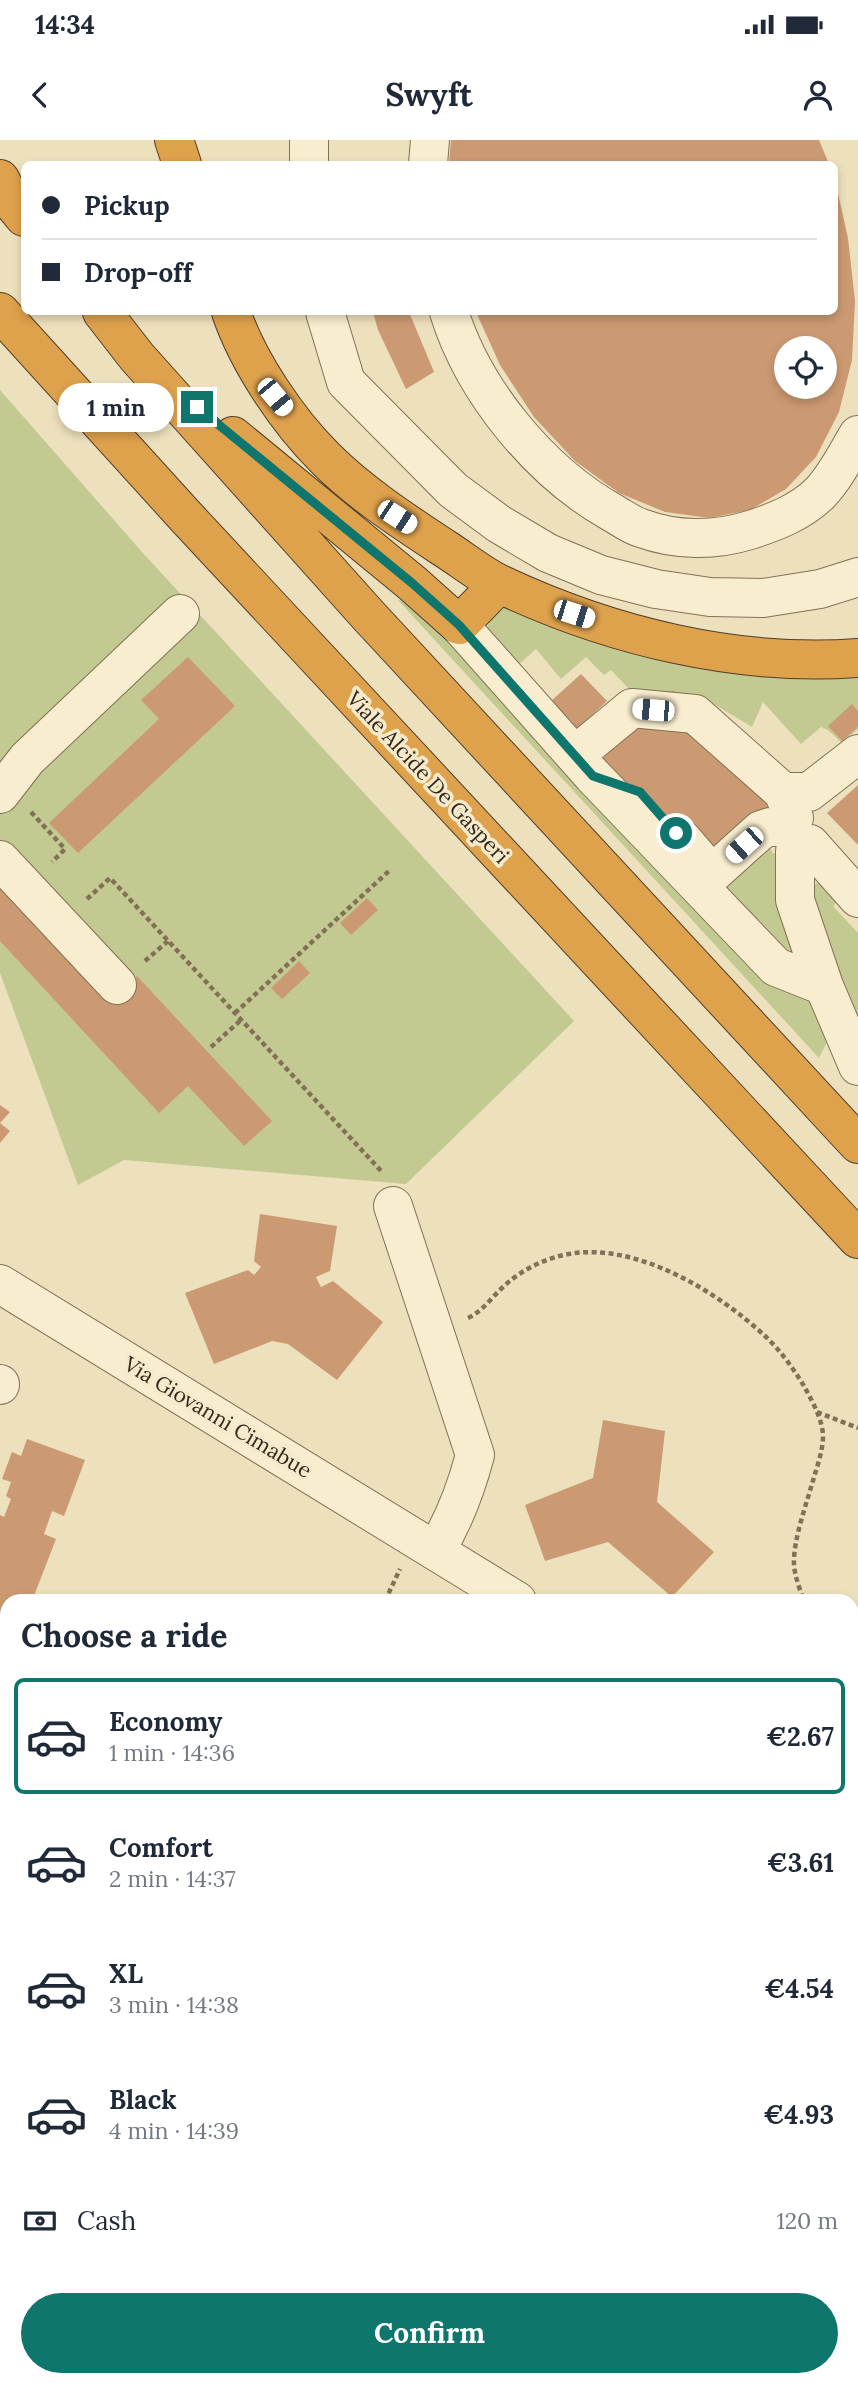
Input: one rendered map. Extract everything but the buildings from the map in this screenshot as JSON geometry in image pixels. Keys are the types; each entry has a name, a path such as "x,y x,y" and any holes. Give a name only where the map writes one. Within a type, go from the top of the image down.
{"highway":[{"path":"174,140 181,161"},
{"path":"0,180 21,213"},
{"name":"Viale Alcide De Gasperi","path":"0,312 187,518 858,1240"},
{"path":"104,315 136,357 367,614 858,1144"},
{"path":"231,315 239,337 275,397 325,458 397,517 499,584 553,607 676,643 756,656 807,660 858,658"},
{"path":"136,357 412,583 459,625 499,584"}],"street":[{"path":"309,140 309,161"},
{"path":"428,161 430,140"},
{"path":"326,315 346,382 453,490 499,524 548,553 601,575 656,589 709,597 763,598 820,589 858,577"},
{"path":"450,315 479,378 514,428 548,466 584,497 640,528 687,539 737,534 780,520 818,494 838,470 858,435"},
{"path":"4,790 27,759 180,614"},
{"path":"459,625 584,765 776,967 824,986"},
{"path":"584,765 632,708 695,714 858,898"},
{"path":"858,754 809,792 807,839 795,901 824,986 858,1066"},
{"path":"584,765 640,792 712,874 761,830 770,827 807,839"},
{"path":"0,860 117,985"},
{"path":"393,1206 475,1455 466,1490 452,1524 420,1555"},
{"name":"Via Giovanni Cimabue","path":"0,1284 420,1555 502,1594"}],"path":[{"path":"4,790 65,849 26,888"},
{"path":"235,1013 390,870"},
{"path":"86,899 110,878 377,1168"},
{"path":"211,1047 242,1020"},
{"path":"435,1333 472,1317 487,1306 514,1278 549,1259 584,1252 620,1254 656,1265 712,1296 746,1320 766,1337 804,1386 817,1412 823,1435 794,1565 802,1594"},
{"path":"817,1412 858,1428"},
{"path":"390,1594 420,1555"}],"green space":[{"path":"0,390 142,552 574,1021 406,1184 124,1160 78,1185 0,973"},
{"path":"510,598 858,671 858,729 842,743 821,727 801,744 763,702 752,727 699,695 629,689 611,670 604,675 586,657 561,679 536,649 517,666 487,628 494,610"},
{"path":"397,599 431,613 810,997 830,1036 819,1058"},
{"path":"768,841 772,852 779,857 794,956 770,941 775,937 759,920 754,924 716,874"},
{"path":"820,881 843,895 833,906 858,933 858,1033 809,888"}],"route":[{"path":"197,407 412,583 459,625 593,776 640,792 676,833"}]}
